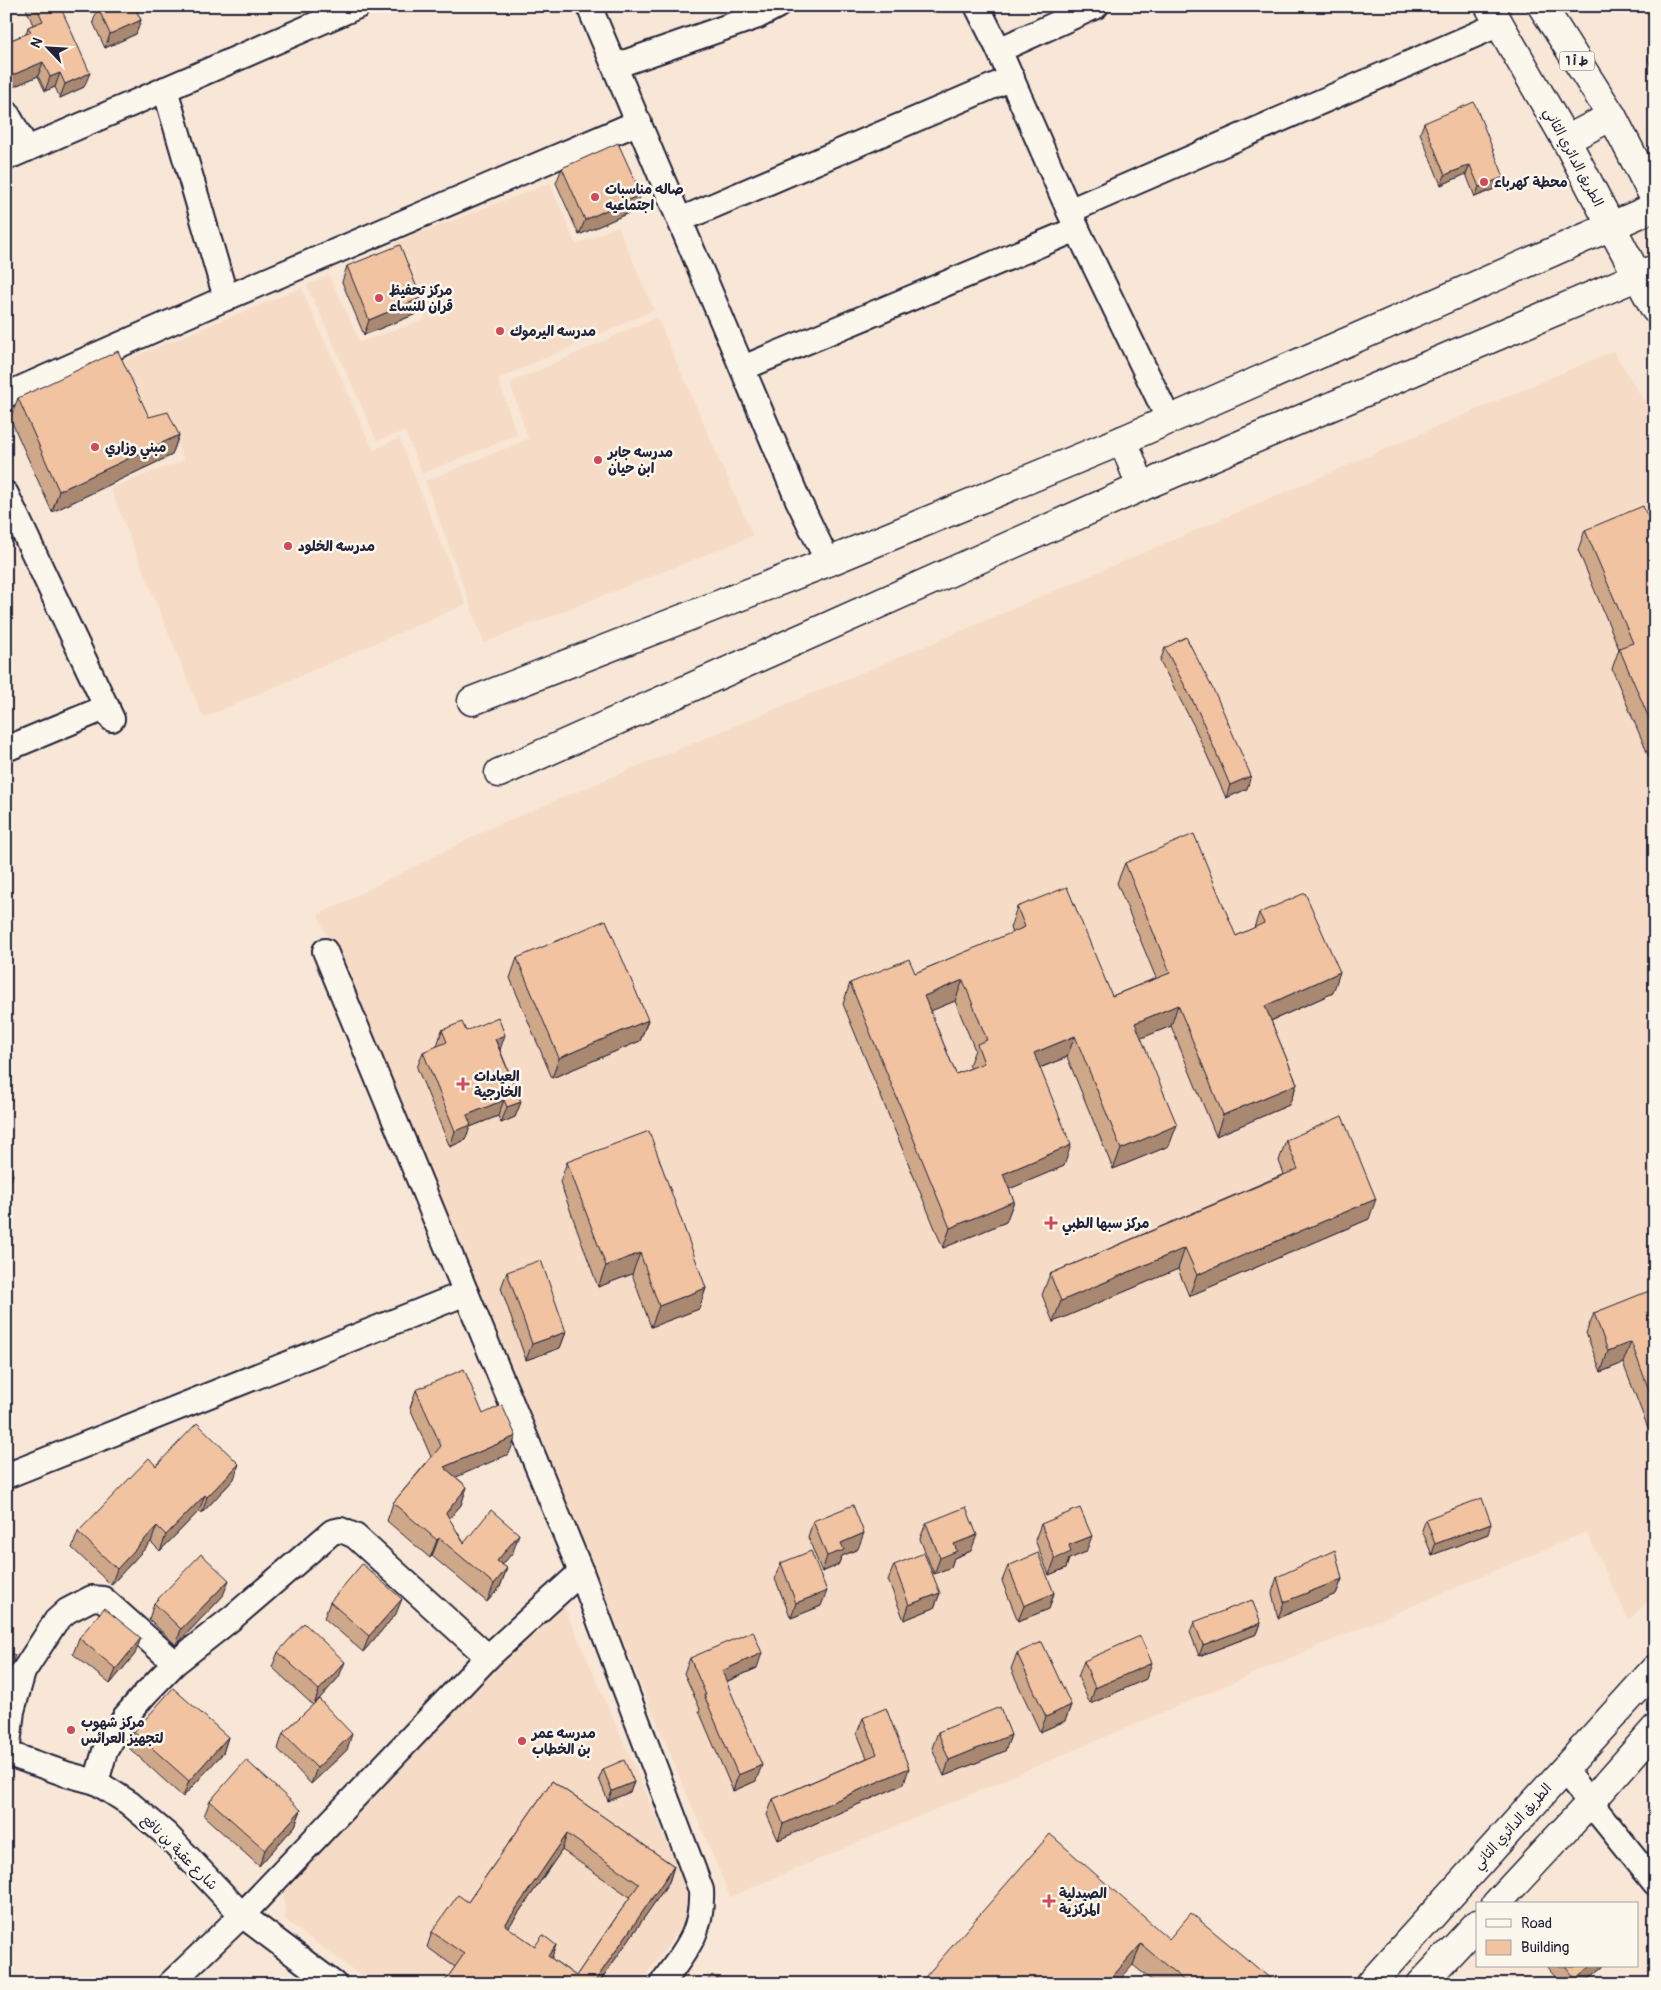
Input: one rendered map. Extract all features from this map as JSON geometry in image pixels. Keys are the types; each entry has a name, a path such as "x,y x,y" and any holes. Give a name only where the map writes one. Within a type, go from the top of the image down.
{"main road":[{"name":"ط أ 1","path":"1542,6 1612,116"},
{"name":"الطريق الدائري الثاني","path":"1494,15 1566,140 1611,226 1646,273 1655,309"},
{"path":"1566,140 1612,116 1655,199"},
{"path":"472,701 828,562 1123,440 1655,206"},
{"path":"499,773 1141,487 1646,273"},
{"path":"1123,440 1141,487"},
{"name":"الطريق الدائري الثاني","path":"1370,1984 1655,1668"},
{"path":"1498,1902 1590,1803 1655,1729"},
{"path":"1421,1984 1476,1925"}],"street":[{"path":"6,112 16,154 358,6"},
{"path":"590,6 798,500 828,562"},
{"path":"615,66 758,16 777,6"},
{"path":"977,6 1012,78 1073,220 1169,420"},
{"path":"999,50 1096,6"},
{"path":"743,368 1073,220 1494,15"},
{"path":"680,220 1012,78"},
{"path":"165,89 226,298"},
{"path":"6,395 226,298 639,122"},
{"path":"6,494 109,713 6,749"},
{"path":"325,951 581,1572 701,1890 702,1908 698,1926 690,1942 662,1984"},
{"path":"6,1476 466,1293"},
{"path":"96,1782 106,1751 125,1717 175,1663 232,1618 332,1532 341,1530 355,1536 488,1657"},
{"path":"170,1984 242,1915 488,1657 581,1572"},
{"path":"7,1753 12,1712 23,1672 56,1621 67,1611 92,1598 103,1599 175,1663"},
{"name":"شارع عقبة بن نافع","path":"7,1753 66,1774 96,1782 129,1803 167,1835 242,1915 334,1984"},
{"path":"1563,1769 1655,1883"}],"shaded area":[{"name":"مدرسه اليرموك","path":"550,183 576,245 618,226 654,310 498,379 517,435 422,474 405,431 377,441 307,285 329,275 360,342 426,319 394,243"},
{"name":"مدرسه الخلود","path":"301,288 373,450 399,438 466,604 203,718 110,488 184,460 165,421 148,427 116,364"},
{"name":"مدرسه جابر ابن حيان","path":"657,317 753,536 484,643 425,481 528,439 510,383"},
{"name":"مركز سبها الطبي","path":"1613,351 1655,418 1655,1594 1629,1620 1586,1532 730,1897 318,915 490,828 961,631"},
{"name":"مدرسه عمر بن الخطاب","path":"560,1597 696,1907 640,1984 372,1984 285,1920 283,1884"}],"building":[{"path":"36,6 60,6 90,73 65,84 60,73 50,77 43,62 8,77 6,73 6,42 31,32 28,27 43,21"},
{"path":"101,6 134,6 141,20 110,34 98,8"},
{"path":"1474,102 1504,177 1479,187 1470,165 1445,175 1424,123"},
{"name":"صاله مناسبات اجتماعيه","path":"618,143 641,194 585,220 562,168"},
{"name":"مركز تحفيظ قران للنساء","path":"400,245 421,298 369,320 347,266"},
{"name":"مبني وزاري","path":"118,351 149,417 168,412 179,435 59,491 18,398"},
{"path":"1643,506 1655,534 1655,732 1619,648 1633,643 1585,530"},
{"path":"1186,637 1217,697 1251,776 1230,785 1199,713 1165,648"},
{"path":"1194,834 1236,936 1264,923 1259,913 1305,893 1340,972 1265,1006 1297,1084 1223,1115 1178,1005 1135,1023 1177,1125 1121,1149 1075,1036 1034,1053 1071,1145 1003,1174 1014,1201 950,1228 850,983 909,959 915,973 1025,927 1017,907 1067,887 1112,996 1170,973 1125,863","holes":["963,980 987,1040 977,1044 984,1063 956,1074 924,996"]},
{"path":"606,920 648,1020 559,1058 517,958"},
{"path":"498,1017 505,1035 495,1039 521,1102 507,1107 504,1100 467,1115 471,1125 455,1131 423,1052 447,1042 442,1030 462,1022 466,1031"},
{"path":"1342,1116 1376,1199 1197,1275 1185,1248 1061,1301 1050,1274 1298,1169 1286,1140"},
{"path":"649,1131 706,1288 659,1306 640,1253 606,1266 567,1162"},
{"path":"6,1158 13,1175 6,1178"},
{"path":"541,1260 566,1332 532,1344 507,1272"},
{"path":"1654,1289 1655,1338 1651,1340 1655,1350 1655,1406 1631,1342 1608,1351 1594,1313"},
{"path":"464,1369 483,1414 502,1405 516,1436 444,1467 467,1487 446,1513 464,1543 491,1510 519,1534 497,1561 507,1568 494,1584 393,1503 441,1446 416,1390"},
{"path":"197,1423 239,1464 166,1535 157,1526 117,1569 78,1532 149,1458 156,1466"},
{"path":"1482,1498 1491,1523 1435,1544 1426,1519"},
{"path":"853,1505 864,1533 841,1543 844,1550 827,1556 813,1521"},
{"path":"966,1507 977,1535 954,1544 957,1551 940,1558 926,1523"},
{"path":"1080,1508 1092,1536 1069,1545 1071,1552 1055,1559 1041,1524"},
{"path":"1335,1550 1342,1579 1284,1602 1277,1577"},
{"path":"811,1551 827,1591 796,1603 781,1563"},
{"path":"924,1553 940,1593 909,1605 894,1565"},
{"path":"1038,1553 1054,1593 1024,1606 1008,1566"},
{"path":"201,1554 229,1580 181,1629 154,1603"},
{"path":"362,1564 402,1599 369,1636 330,1602"},
{"path":"1252,1600 1261,1623 1203,1645 1194,1622"},
{"path":"104,1608 141,1638 116,1669 79,1638"},
{"path":"304,1623 345,1662 319,1690 278,1652"},
{"path":"753,1631 762,1653 722,1671 762,1765 738,1775 690,1658"},
{"path":"1140,1636 1152,1663 1095,1688 1084,1661"},
{"path":"1042,1642 1071,1705 1046,1717 1017,1653"},
{"path":"6,1653 15,1655 6,1684"},
{"path":"173,1688 228,1737 189,1781 134,1732"},
{"path":"319,1699 352,1734 317,1768 283,1733"},
{"path":"1000,1707 1011,1735 949,1760 938,1732"},
{"path":"886,1708 909,1768 783,1824 773,1799 877,1754 863,1718"},
{"path":"246,1760 301,1810 265,1850 210,1801"},
{"path":"624,1760 634,1782 612,1791 603,1769"},
{"path":"552,1781 674,1866 593,1984 443,1984 464,1954 432,1932 458,1895 468,1902","holes":["567,1834 639,1884 576,1976 548,1956 556,1945 543,1935 535,1946 505,1925"]},
{"name":"الصيدلية المركزية","path":"1050,1834 1169,1939 1191,1913 1277,1984 1188,1984 1141,1944 1106,1984 919,1984"},
{"path":"1567,1968 1589,1968 1576,1979"},
{"path":"712,1975 724,1984 705,1984"},
{"path":"1536,1979 1540,1984 1530,1984"}],"place":[{"name":"محطة كهرباء","path":"1484,182"},
{"name":"صاله مناسبات اجتماعيه","path":"595,197"},
{"name":"مركز تحفيظ قران للنساء","path":"379,298"},
{"name":"مدرسه اليرموك","path":"500,331"},
{"name":"مبني وزاري","path":"95,447"},
{"name":"مدرسه جابر ابن حيان","path":"598,460"},
{"name":"مدرسه الخلود","path":"288,546"},
{"name":"العيادات الخارجية","path":"463,1084"},
{"name":"مركز سبها الطبي","path":"1051,1223"},
{"name":"مركز شهوب لتجهيز العرائس","path":"71,1730"},
{"name":"مدرسه عمر بن الخطاب","path":"522,1741"},
{"name":"الصيدلية المركزية","path":"1049,1901"}]}
